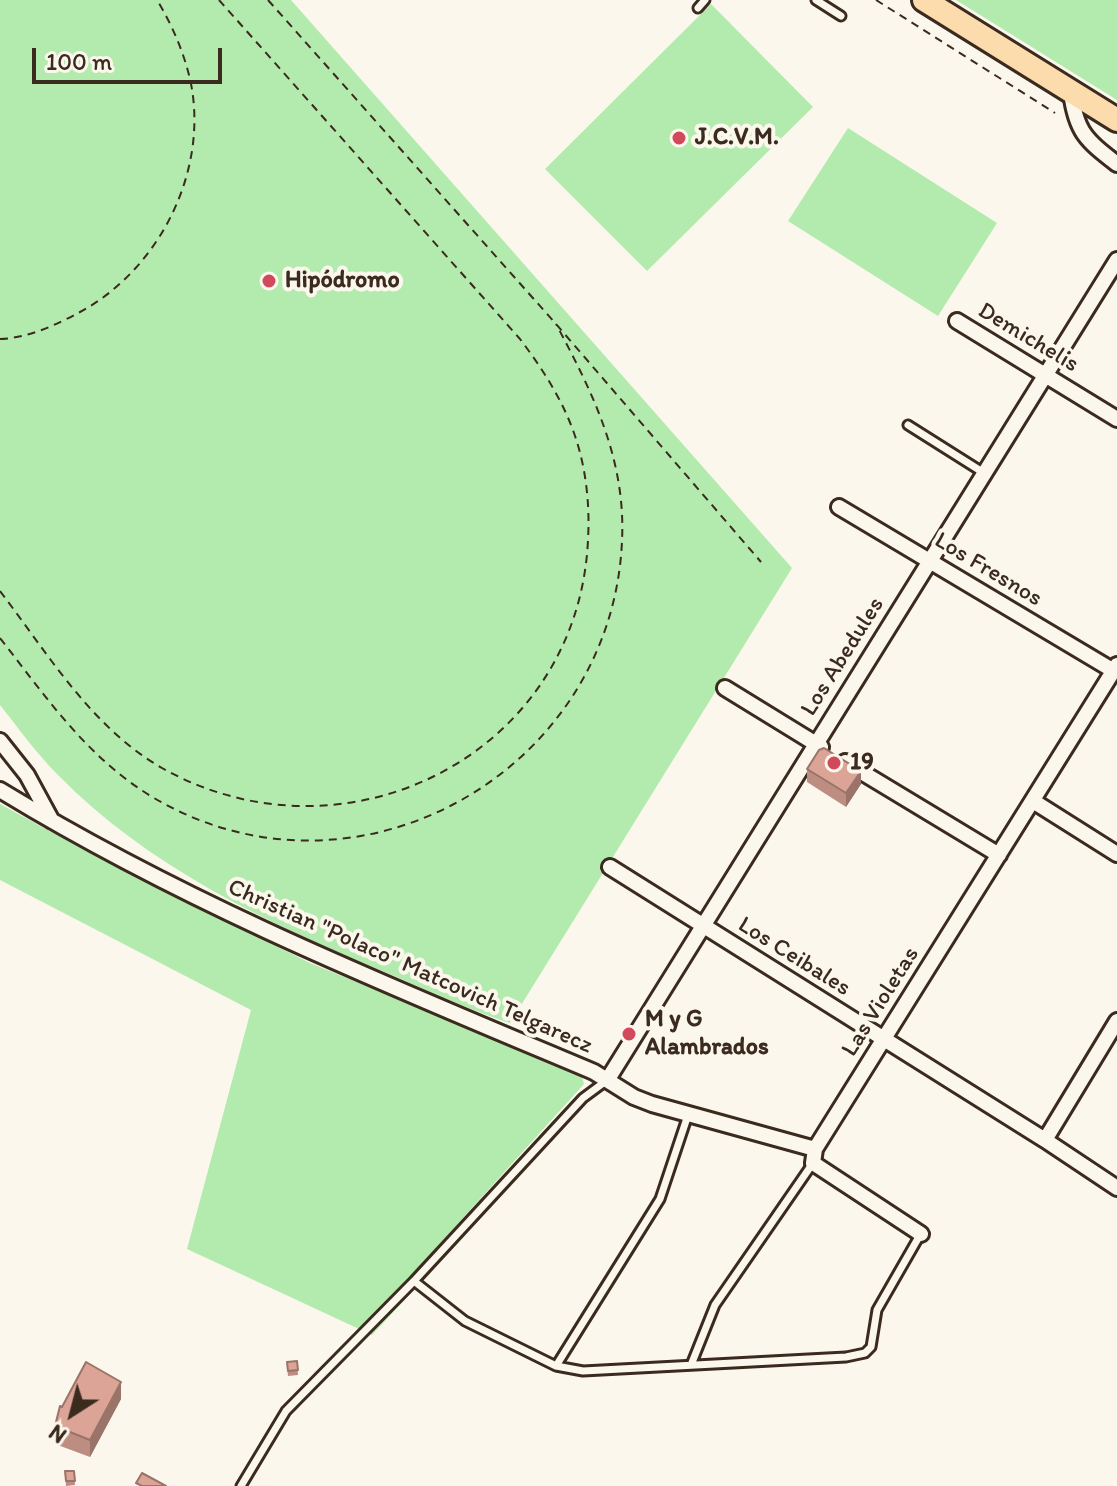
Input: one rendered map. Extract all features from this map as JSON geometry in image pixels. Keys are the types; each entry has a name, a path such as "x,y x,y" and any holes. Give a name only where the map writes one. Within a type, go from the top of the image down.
{"highway":[{"path":"924,0 1117,120"}],"street":[{"path":"1071,92 1079,128 1117,164"},
{"name":"Los Abedules","path":"608,1079 1117,260"},
{"name":"Demichelis","path":"957,321 1117,419"},
{"name":"Los Fresnos","path":"839,507 1115,668"},
{"name":"Las Violetas","path":"814,1156 1115,668"},
{"path":"725,688 999,855"},
{"path":"0,741 27,775 52,822"},
{"name":"Christian \"Polaco\" Matcovich Telgarecz","path":"0,790 52,822 284,941 608,1079 634,1097 814,1156 921,1234"},
{"path":"1033,801 1117,854"},
{"name":"Los Ceibales","path":"610,867 1117,1188"},
{"path":"1045,1140 1117,1021"}],"lane":[{"path":"698,8 705,0"},
{"path":"816,0 841,16"},
{"path":"908,425 984,473"},
{"path":"241,1486 286,1411 414,1281 583,1098 608,1079"},
{"path":"556,1366 660,1199 688,1115"},
{"name":"Las Violetas","path":"691,1365 715,1305 814,1156"},
{"path":"414,1281 465,1321 556,1366 583,1371 846,1357 865,1353 871,1347 877,1310 921,1234"}],"path":[{"path":"0,339 54,326 99,302 137,269 166,228 185,181 194,131 190,81 176,32 157,0"},
{"path":"0,591 98,717 125,742 159,766 198,787 276,806 353,804 403,790 450,769 511,721 543,680 567,635 583,585 589,517 585,475 574,433 557,394 520,339 219,0"},
{"path":"268,0 556,324 761,562"},
{"path":"876,0 1055,113"},
{"path":"0,638 94,753 134,785 197,819 264,836 332,839 400,827 463,800 519,761 564,710 598,650 617,584 622,516 612,448 588,383 556,324"}],"green space":[{"name":"Hipódromo","path":"0,0 291,0 792,568 510,1023 337,952 209,889 130,837 93,808 35,750 0,705"},
{"path":"956,0 1117,0 1117,100"},
{"name":"J.C.V.M.","path":"711,4 813,107 647,271 545,169"},
{"path":"848,128 997,223 938,316 788,221"},
{"path":"0,804 86,851 310,963 581,1073 584,1084 405,1282 411,1293 372,1335 187,1249 251,1010 0,880"}],"building":[{"path":"824,748 861,771 846,793 807,769 819,750"},
{"path":"297,1361 298,1370 288,1371 287,1362"},
{"path":"86,1362 121,1382 90,1440 55,1426 60,1406"},
{"path":"65,1471 74,1471 75,1481 66,1481"},
{"path":"142,1473 166,1486 136,1483"}],"place":[{"name":"J.C.V.M.","path":"679,138"},
{"name":"Hipódromo","path":"269,281"},
{"name":"19","path":"834,763"},
{"name":"M y G Alambrados","path":"629,1034"}]}
